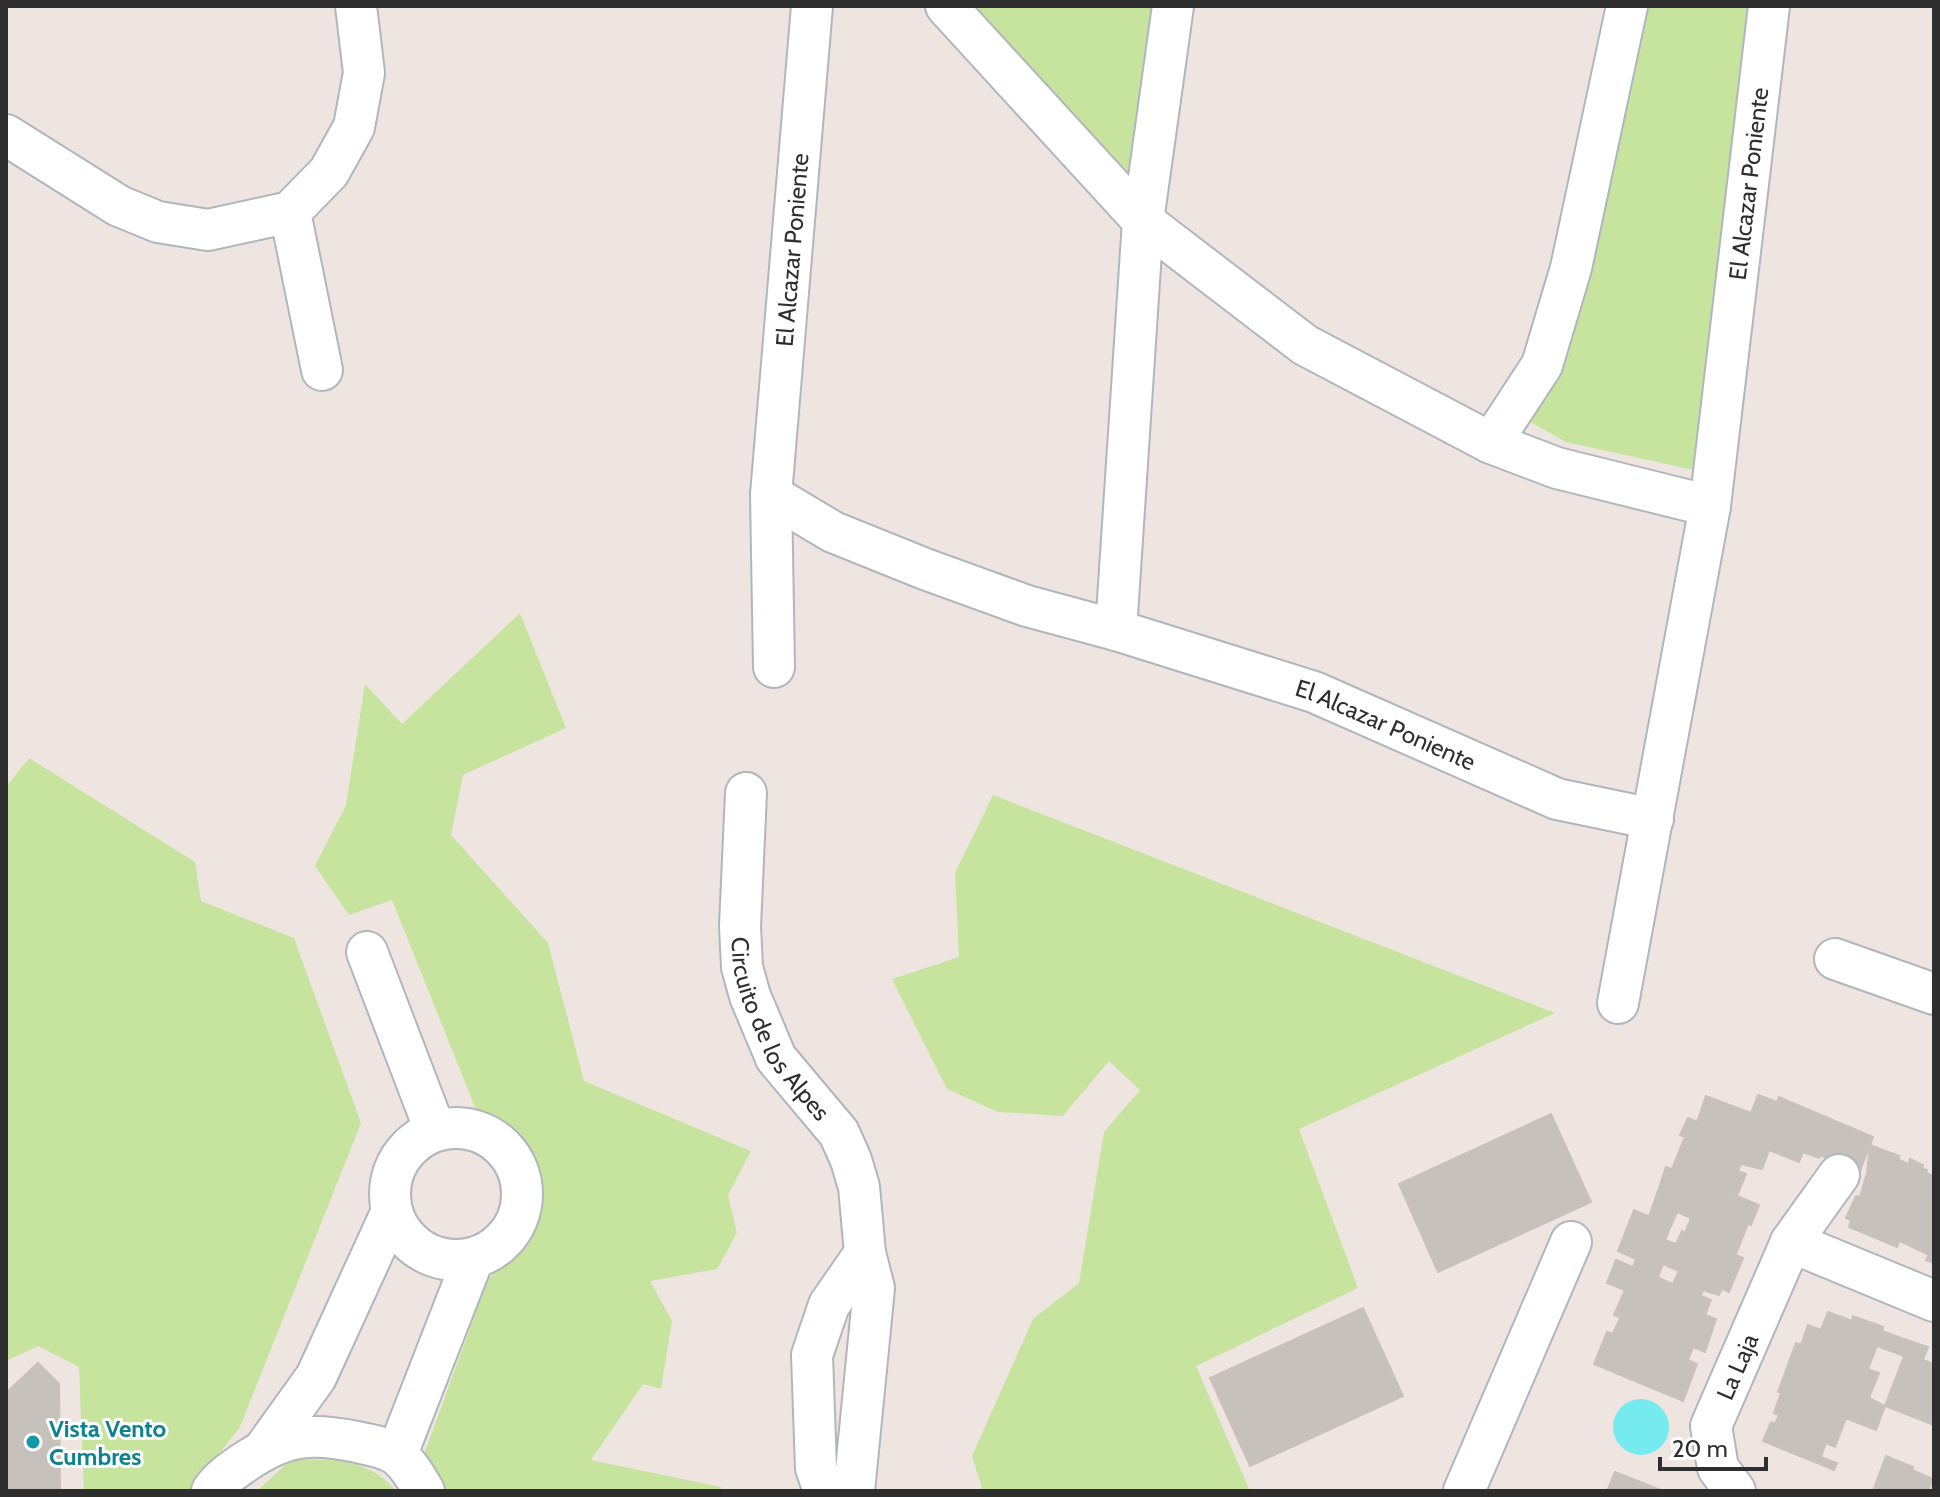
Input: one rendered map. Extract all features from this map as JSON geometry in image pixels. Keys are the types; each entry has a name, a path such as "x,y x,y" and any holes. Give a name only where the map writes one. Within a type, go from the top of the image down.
{"street":[{"path":"6,135 119,206 158,222 208,230 290,212 329,172 354,127 364,73 356,6"},
{"name":"El Alcazar Poniente","path":"774,667 771,495 812,6"},
{"path":"946,6 1143,221 1305,345 1491,443 1557,468 1710,506"},
{"path":"1116,630 1143,221 1173,6"},
{"path":"1491,443 1542,365 1571,268 1627,6"},
{"name":"El Alcazar Poniente","path":"1618,1003 1710,506 1769,6"},
{"path":"290,212 322,370"},
{"name":"El Alcazar Poniente","path":"771,495 833,532 925,569 1027,606 1116,630 1314,692 1557,799 1653,819"},
{"name":"Circuito de los Alpes","path":"746,793 740,926 742,967 761,1028 776,1058 839,1133 859,1187 865,1253 874,1288 854,1491"},
{"path":"367,952 435,1130"},
{"path":"1835,959 1934,994"},
{"path":"465,1127 493,1138 514,1160 523,1190 518,1219 500,1244 473,1259 447,1260 423,1251 403,1234 392,1211 390,1188 396,1166 409,1147 435,1130 465,1127"},
{"name":"La Laja","path":"1735,1491 1718,1468 1711,1426 1791,1242 1839,1175"},
{"path":"265,1448 316,1377 392,1211"},
{"path":"1464,1491 1571,1242"},
{"path":"1791,1242 1934,1301"},
{"path":"824,1491 816,1468 812,1355 829,1305 865,1253"},
{"path":"397,1454 473,1259"},
{"path":"212,1491 220,1479 265,1448 295,1437 325,1435 377,1446 397,1454 417,1477 424,1491"}],"green space":[{"path":"977,6 1167,6 1146,189 1011,66"},
{"path":"1647,6 1754,6 1698,471 1566,442 1527,420"},
{"path":"520,613 566,728 463,775 451,835 548,943 584,1081 751,1151 728,1195 737,1233 717,1269 650,1281 672,1321 661,1389 643,1384 591,1460 721,1487 720,1491 440,1491 423,1457 488,1279 515,1255 535,1221 539,1180 526,1149 511,1130 477,1112 392,900 349,915 315,866 346,805 365,684 402,724"},
{"path":"29,758 195,862 201,901 294,938 361,1123 240,1427 190,1491 84,1491 79,1367 38,1346 6,1361 6,787"},
{"path":"993,795 1555,1013 1299,1129 1358,1288 1196,1366 1250,1491 983,1491 972,1456 1033,1319 1079,1283 1104,1132 1140,1090 1109,1061 1063,1116 998,1112 947,1089 892,979 959,957 955,873"},
{"path":"292,1459 336,1461 361,1466 385,1480 396,1491 257,1491"}],"water":[{"path":"1641,1399 1660,1408 1669,1427 1660,1446 1641,1455 1622,1446 1613,1427 1622,1408"}],"building":[{"path":"1758,1095 1777,1102 1779,1097 1873,1137 1860,1171 1820,1155 1819,1158 1803,1152 1799,1162 1697,1122 1706,1096 1751,1113"},
{"path":"1551,1114 1591,1202 1438,1272 1399,1184"},
{"path":"1688,1118 1769,1150 1762,1169 1741,1164 1738,1171 1746,1174 1737,1196 1672,1169 1685,1137 1680,1135"},
{"path":"1870,1145 1899,1156 1899,1160 1909,1164 1910,1159 1927,1170 1897,1247 1849,1227 1851,1220 1846,1218 1856,1196 1860,1197"},
{"path":"1666,1167 1732,1194 1725,1205 1729,1216 1737,1220 1732,1226 1721,1221 1711,1244 1685,1233 1691,1218 1677,1212 1671,1226 1649,1217"},
{"path":"1926,1173 1934,1176 1934,1263 1926,1260 1929,1255 1900,1241"},
{"path":"1732,1194 1759,1205 1736,1254 1711,1244 1721,1221 1732,1226 1737,1220 1729,1216 1725,1205"},
{"path":"1634,1210 1671,1226 1665,1240 1676,1244 1682,1231 1743,1258 1729,1292 1722,1289 1719,1295 1703,1290 1701,1295 1673,1284 1679,1271 1663,1264 1658,1277 1633,1267 1636,1259 1618,1251"},
{"path":"1616,1260 1711,1300 1705,1315 1716,1319 1705,1352 1614,1315 1625,1290 1607,1283"},
{"path":"1363,1308 1403,1396 1250,1466 1210,1378"},
{"path":"1828,1312 1852,1321 1853,1316 1910,1341 1904,1356 1877,1346 1868,1369 1801,1345 1808,1325 1821,1330"},
{"path":"1620,1318 1693,1347 1688,1360 1697,1364 1683,1401 1594,1364 1607,1332 1613,1334"},
{"path":"1910,1341 1928,1347 1923,1360 1934,1364 1934,1425 1885,1406"},
{"path":"1796,1343 1879,1373 1869,1398 1885,1406 1876,1430 1778,1392"},
{"name":"Vista Vento Cumbres","path":"38,1363 59,1384 60,1491 6,1491 6,1393"},
{"path":"1781,1393 1846,1418 1835,1447 1826,1443 1821,1457 1837,1463 1834,1470 1763,1441 1771,1422 1775,1424 1779,1415 1774,1413"},
{"path":"1886,1456 1933,1479 1928,1491 1873,1491"},
{"path":"1615,1472 1663,1491 1607,1491"}],"place":[{"name":"Vista Vento Cumbres","path":"33,1442"}]}
